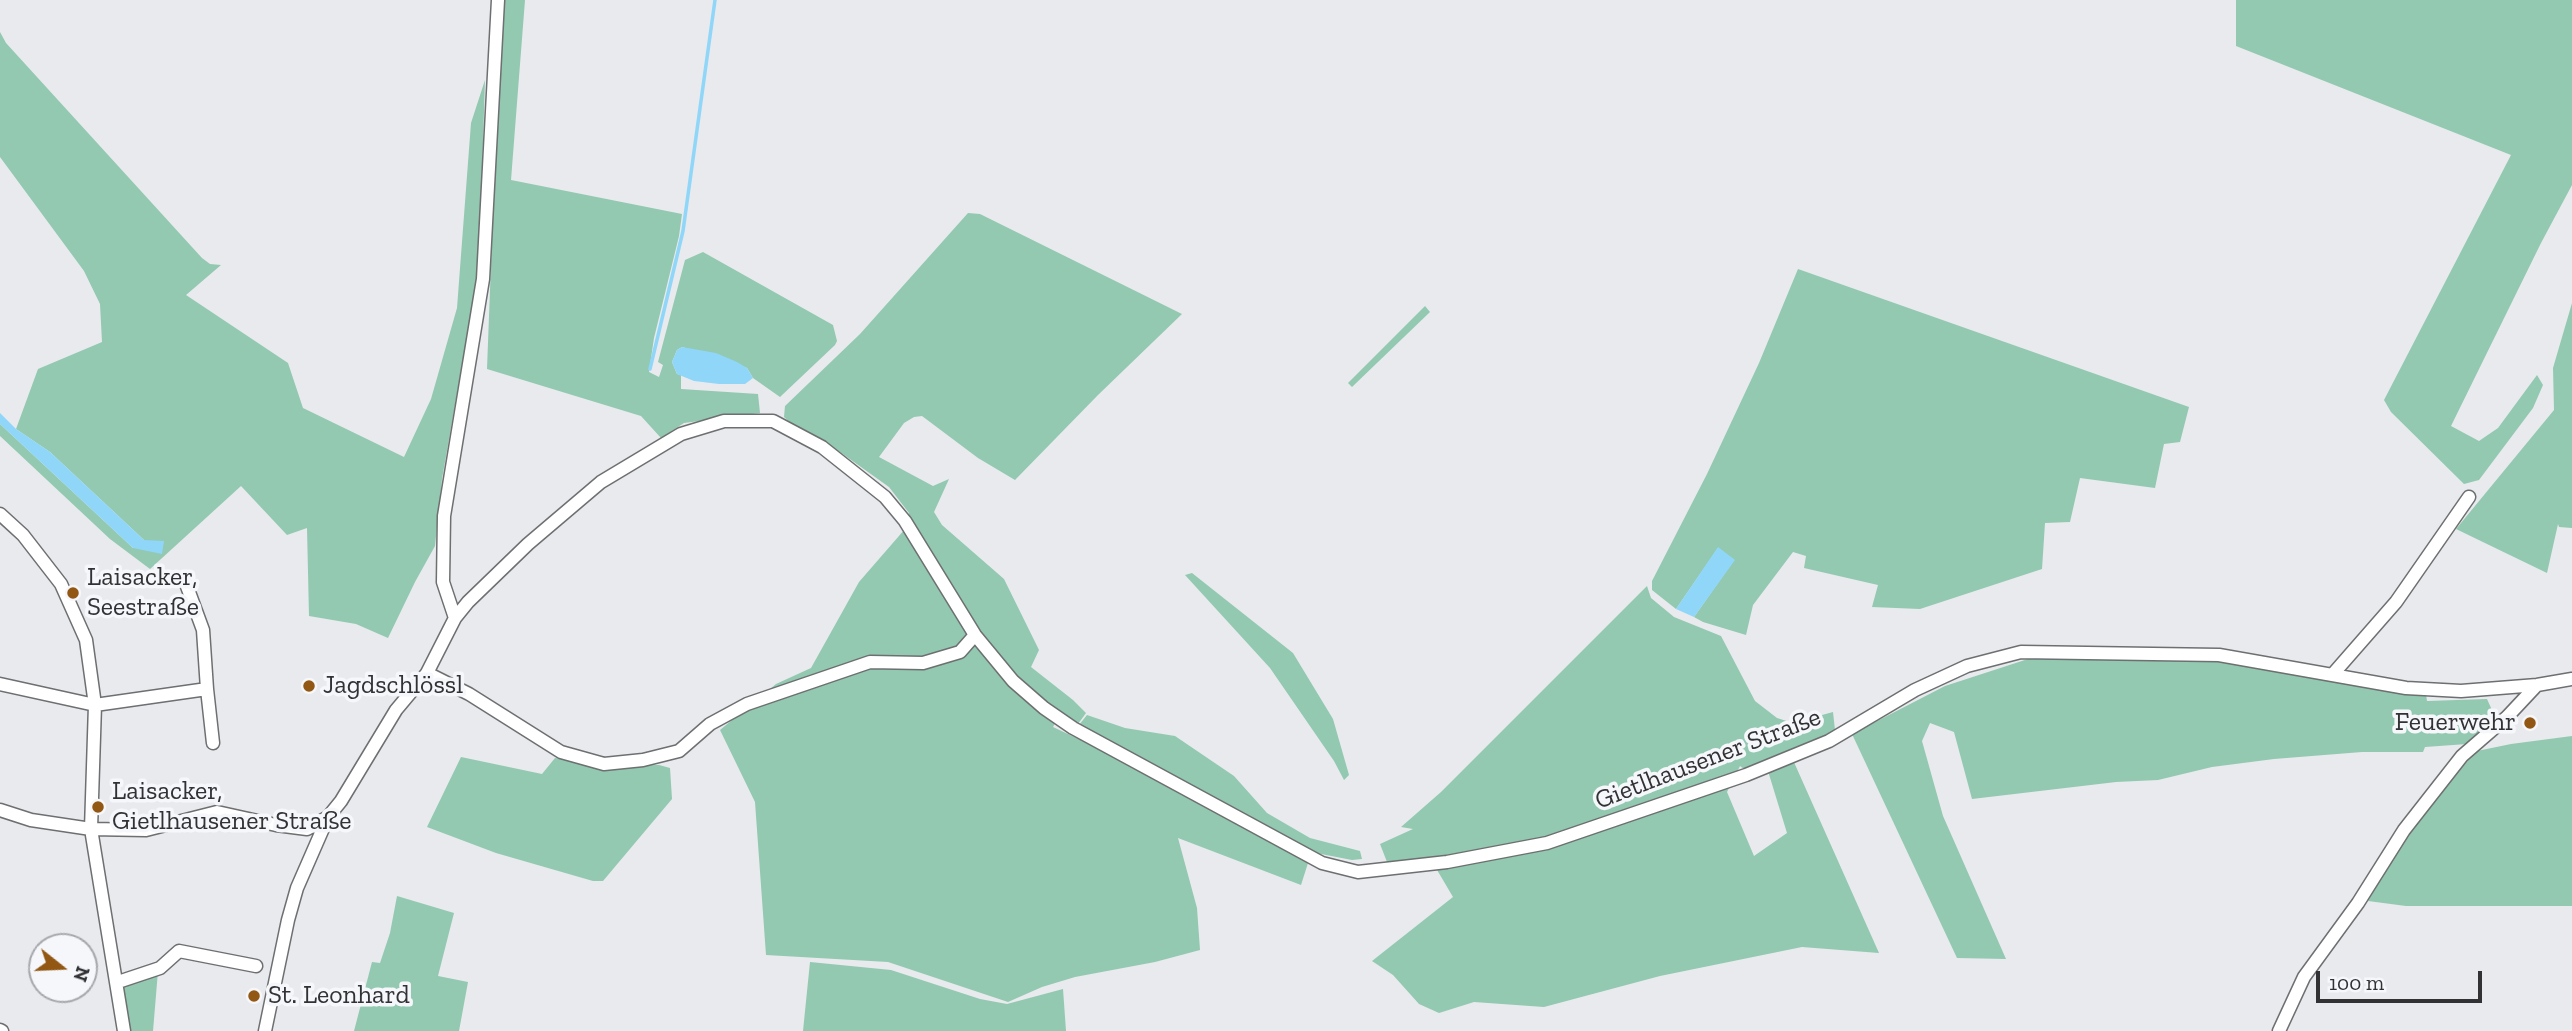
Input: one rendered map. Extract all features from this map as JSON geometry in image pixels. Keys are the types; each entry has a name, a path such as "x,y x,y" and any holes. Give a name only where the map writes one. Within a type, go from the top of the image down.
{"street":[{"path":"455,618 443,582 444,516 483,279 498,0"},
{"name":"Gietlhausener Straße","path":"265,1031 297,888 328,817 341,801 396,710 427,673 455,618 528,544 606,479 681,434 724,421 773,421 821,447 885,498 905,521 975,635 1013,681 1044,708 1073,728 1322,863 1358,872 1447,862 1547,843 1746,775 1829,741 1915,690 1967,666 2021,652 2219,655 2406,688 2461,691 2537,685 2572,679"},
{"path":"2333,674 2396,603 2469,497"},
{"path":"0,514 23,535 61,584 86,640 95,705 91,829 124,1031"},
{"path":"185,581 203,630 213,743"},
{"path":"427,673 469,694 561,752 604,764 643,760 679,751 710,724 747,704 870,662 922,663 960,652 975,635"},
{"path":"0,684 95,705 207,689"},
{"path":"2279,1031 2304,977 2358,903 2404,830 2462,756 2507,717 2537,685"},
{"path":"0,810 31,820 91,829 146,830 217,812 307,829 328,817"},
{"path":"118,982 160,968 179,951 256,966"}],"green space":[{"path":"501,0 525,0 511,180 682,214 649,372 659,377 663,365 658,362 685,260 703,252 833,325 837,341 835,345 780,397 753,378 747,368 682,347 677,350 672,362 677,374 681,375 681,389 758,394 760,413 684,423 661,438 641,416 487,369"},
{"path":"2236,0 2572,0 2572,185 2451,426 2479,441 2498,428 2537,375 2543,385 2533,408 2479,480 2464,484 2391,412 2384,400 2511,155 2236,46"},
{"path":"0,32 6,43 202,258 210,264 221,265 186,295 288,363 303,408 404,457 431,399 457,308 471,123 485,80 479,267 442,479 435,546 388,638 356,624 309,616 307,528 287,535 241,486 150,569 110,539 0,436 0,424 133,548 144,540 50,452 16,429 38,369 102,342 100,304 84,271 0,157"},
{"path":"968,213 980,214 1182,314 1015,480 978,458 922,416 904,423 879,457 933,486 949,479 934,512 942,525 1004,579 1039,650 1031,667 1086,713 1078,724 1060,714 1053,727 1100,749 1079,725 1087,715 1125,728 1175,736 1234,776 1267,813 1310,838 1360,851 1362,859 1352,860 1316,853 1308,863 1301,885 1178,838 1197,908 1200,950 1155,962 1075,977 1042,987 1008,1002 888,962 766,955 755,802 720,730 776,684 811,668 859,582 905,529 909,513 889,487 840,452 795,427 784,417 785,406 860,334"},
{"path":"1798,269 2189,407 2180,442 2164,444 2155,488 2080,478 2070,522 2045,523 2042,569 1920,609 1872,607 1878,585 1804,568 1806,556 1793,552 1753,605 1746,635 1703,622 1694,617 1734,560 1718,548 1676,609 1652,590 1652,581 1707,474 1759,363"},
{"path":"2572,303 2572,528 2559,527 2558,524 2547,573 2456,529 2554,410 2553,368"},
{"path":"1425,306 1430,312 1352,387 1348,383"},
{"path":"1192,573 1293,653 1333,719 1349,775 1344,780 1334,761 1270,668 1185,575"},
{"path":"1647,586 1651,598 1674,617 1721,636 1755,701 1777,718 1793,723 1833,712 1835,730 1788,753 1744,769 1740,766 1727,792 1754,856 1787,833 1768,771 1793,760 1879,953 1802,947 1660,976 1544,1007 1474,1002 1439,1013 1419,1004 1393,975 1372,961 1453,897 1430,858 1387,862 1380,844 1413,829 1401,827 1441,792"},
{"path":"2028,659 2212,661 2426,694 2427,701 2487,699 2496,719 2467,744 2425,747 2423,752 2362,752 2274,759 2212,767 2158,780 2116,782 1972,799 1954,732 1930,723 1922,741 1943,816 2006,959 1957,958 1852,734 1945,686"},
{"path":"2572,736 2572,906 2406,906 2368,901 2392,857 2430,801 2477,751"},
{"path":"461,757 542,774 555,758 606,766 659,765 670,768 672,799 603,881 593,881 496,853 427,827"},
{"path":"397,896 454,913 438,976 468,982 459,1031 354,1031 372,962 380,963 390,933"},
{"path":"810,962 891,970 980,999 1007,1004 1063,989 1066,1031 803,1031"},
{"path":"158,971 153,1031 128,1031 121,984"}],"water":[{"path":"682,347 716,353 737,362 747,368 753,378 745,384 719,384 694,381 677,374 672,362 677,350"},
{"path":"0,413 16,429 50,452 144,540 164,541 162,554 133,548 0,424"},
{"path":"1718,547 1735,560 1694,617 1676,609"}],"waterway":[{"path":"650,369 683,231 715,0"}],"place":[{"name":"Laisacker, Seestraße","path":"73,593"},
{"name":"Jagdschlössl","path":"309,686"},
{"name":"Feuerwehr","path":"2530,723"},
{"name":"Laisacker, Gietlhausener Straße","path":"98,807"},
{"name":"St. Leonhard","path":"254,996"}]}
